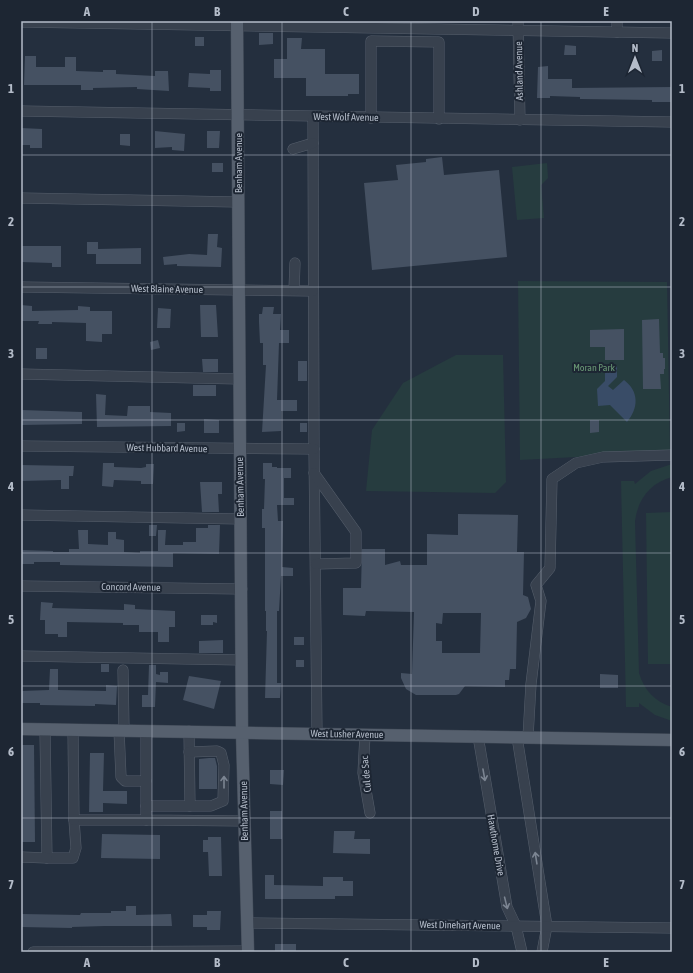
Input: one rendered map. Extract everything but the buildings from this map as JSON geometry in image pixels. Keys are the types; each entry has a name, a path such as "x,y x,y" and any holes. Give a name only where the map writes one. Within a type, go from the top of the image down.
{"main road":[{"name":"Benham Avenue","path":"237,23 242,732 248,951"},
{"name":"West Lusher Avenue","path":"21,729 672,740"}],"street":[{"path":"617,21 617,32"},
{"path":"21,22 518,26 617,32 672,33"},
{"name":"Ashland Avenue","path":"518,26 520,120"},
{"path":"371,118 371,41 439,42 439,119"},
{"name":"West Wolf Avenue","path":"21,110 313,117 672,122"},
{"path":"313,117 314,473 318,734"},
{"path":"293,149 313,143"},
{"path":"21,198 238,202"},
{"path":"294,290 295,263"},
{"name":"West Blaine Avenue","path":"21,287 313,291"},
{"path":"21,374 239,379"},
{"name":"West Hubbard Avenue","path":"21,446 314,449"},
{"path":"542,952 547,926 523,737 541,601 536,585 550,568 552,479 576,463 603,457 672,456"},
{"path":"314,473 356,532 356,563 316,564"},
{"path":"21,515 241,519"},
{"name":"Concord Avenue","path":"21,586 242,589"},
{"path":"21,656 242,660"},
{"path":"123,670 121,777 125,782 146,781"},
{"path":"46,730 47,858"},
{"path":"21,857 73,858 76,848 74,820 73,730"},
{"path":"146,731 146,820"},
{"path":"189,731 190,806"},
{"name":"Cul de Sac","path":"365,735 363,773 370,813"},
{"name":"Hawthorne Drive","path":"478,736 507,906 516,926 522,952"},
{"path":"146,806 211,806 223,801 224,765 221,753 217,751 189,752"},
{"path":"74,820 244,821"},
{"name":"West Dinehart Avenue","path":"247,923 672,928"},
{"path":"33,952 248,951"}],"green space":[{"path":"547,163 548,178 541,185 544,218 517,220 512,167"},
{"name":"Moran Park","path":"518,281 667,282 670,452 520,460"},
{"path":"456,355 503,355 506,482 495,493 366,491 372,430 403,383"},
{"path":"672,464 672,477 657,483 646,493 639,506 635,521 639,673 647,690 655,699 672,707 672,721 655,715 639,703 639,707 626,707 621,481 634,481 635,484 651,471"},
{"path":"672,512 672,664 648,664 646,513"}],"water":[{"path":"605,366 617,366 617,377 608,386 613,390 624,380 629,384 635,394 636,400 634,411 627,422 610,405 598,406 597,389 605,381"}]}
